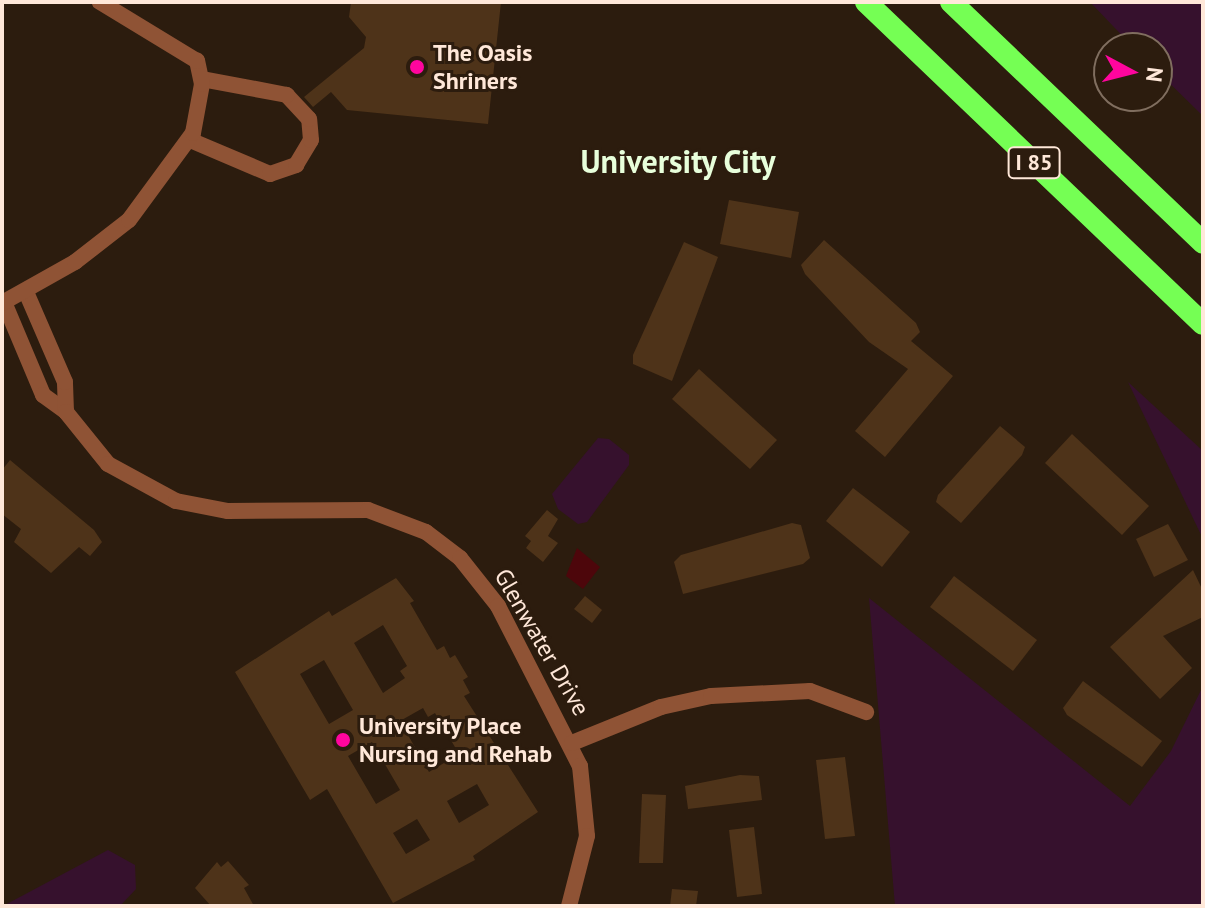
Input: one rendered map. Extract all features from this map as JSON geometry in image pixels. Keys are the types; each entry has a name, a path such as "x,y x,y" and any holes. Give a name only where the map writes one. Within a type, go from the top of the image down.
{"highway":[{"name":"I 85","path":"866,2 1203,324"},
{"name":"I 85","path":"951,2 1203,243"}],"street":[{"path":"3,302 26,292 129,220 190,140 202,79 194,58 162,45 100,2"},
{"path":"190,140 270,174 296,165 311,140 309,119 291,97 202,79"},
{"path":"26,292 68,390 66,412"},
{"name":"Glenwater Drive","path":"3,302 43,395 66,412 108,464 176,501 228,511 368,510 438,540 490,593 572,743 588,820 584,861 569,906"},
{"path":"572,743 661,707 711,696 810,691 866,712"}],"shaded area":[{"path":"1090,2 1203,2 1203,116 1173,87 1173,32 1119,32"},
{"path":"1128,382 1203,451 1203,539"},
{"path":"598,438 609,439 629,455 629,465 587,522 578,524 558,509 552,494"},
{"path":"577,548 600,567 583,589 566,576"},
{"path":"869,598 1130,806 1171,751 1203,686 1203,906 895,906"},
{"path":"108,850 135,865 136,889 120,906 3,906"}],"building":[{"name":"The Oasis Shriners","path":"351,2 501,2 488,124 347,110 331,92 313,107 304,97 364,48 366,37 349,17"},
{"path":"729,200 799,212 791,258 720,244"},
{"path":"824,240 916,323 920,332 911,341 953,376 885,457 855,431 908,369 869,342 805,274 801,265"},
{"path":"684,242 718,257 672,381 633,364 633,355"},
{"path":"699,369 777,440 750,469 672,399"},
{"path":"1000,426 1025,447 1022,455 961,523 936,502 938,495"},
{"path":"1072,434 1149,506 1122,535 1045,463"},
{"path":"10,460 94,530 102,542 90,556 79,547 51,573 14,542 21,529 2,514 2,470"},
{"path":"853,488 910,532 882,567 826,521"},
{"path":"547,510 558,519 548,536 558,543 543,562 526,548 531,541 525,536"},
{"path":"792,523 801,525 810,558 803,564 683,594 674,562 681,555"},
{"path":"1168,524 1188,560 1154,577 1136,539"},
{"path":"1193,570 1203,591 1203,617 1163,636 1192,668 1160,699 1110,647"},
{"path":"954,576 1037,640 1013,671 930,607"},
{"name":"University Place Nursing and Rehab","path":"396,578 414,601 410,603 437,650 444,646 450,658 455,655 468,677 463,680 470,693 464,696 538,812 473,856 475,860 393,903 327,789 310,800 235,672 329,611 332,616","holes":["383,625 407,666 400,671 405,678 383,693 354,643","324,660 353,710 329,724 300,674","423,708 428,717 435,713 459,754 429,772 400,721","372,742 400,790 376,804 348,756","477,784 489,805 459,823 447,801","417,819 430,840 406,854 393,833"]},
{"path":"585,596 602,610 592,623 574,609"},
{"path":"1083,681 1162,741 1142,767 1067,715 1063,708"},
{"path":"845,757 855,836 825,839 816,760"},
{"path":"740,775 759,776 762,800 688,809 685,786"},
{"path":"642,794 666,795 663,863 639,863"},
{"path":"754,827 762,894 737,897 729,830"},
{"path":"228,861 249,885 244,888 254,906 211,906 195,888 217,862 221,867"},
{"path":"672,889 698,891 696,906 670,906"}],"place":[{"name":"The Oasis Shriners","path":"417,67"},
{"name":"University Place Nursing and Rehab","path":"343,740"}],"district":[{"name":"University City","path":"678,161"}]}
